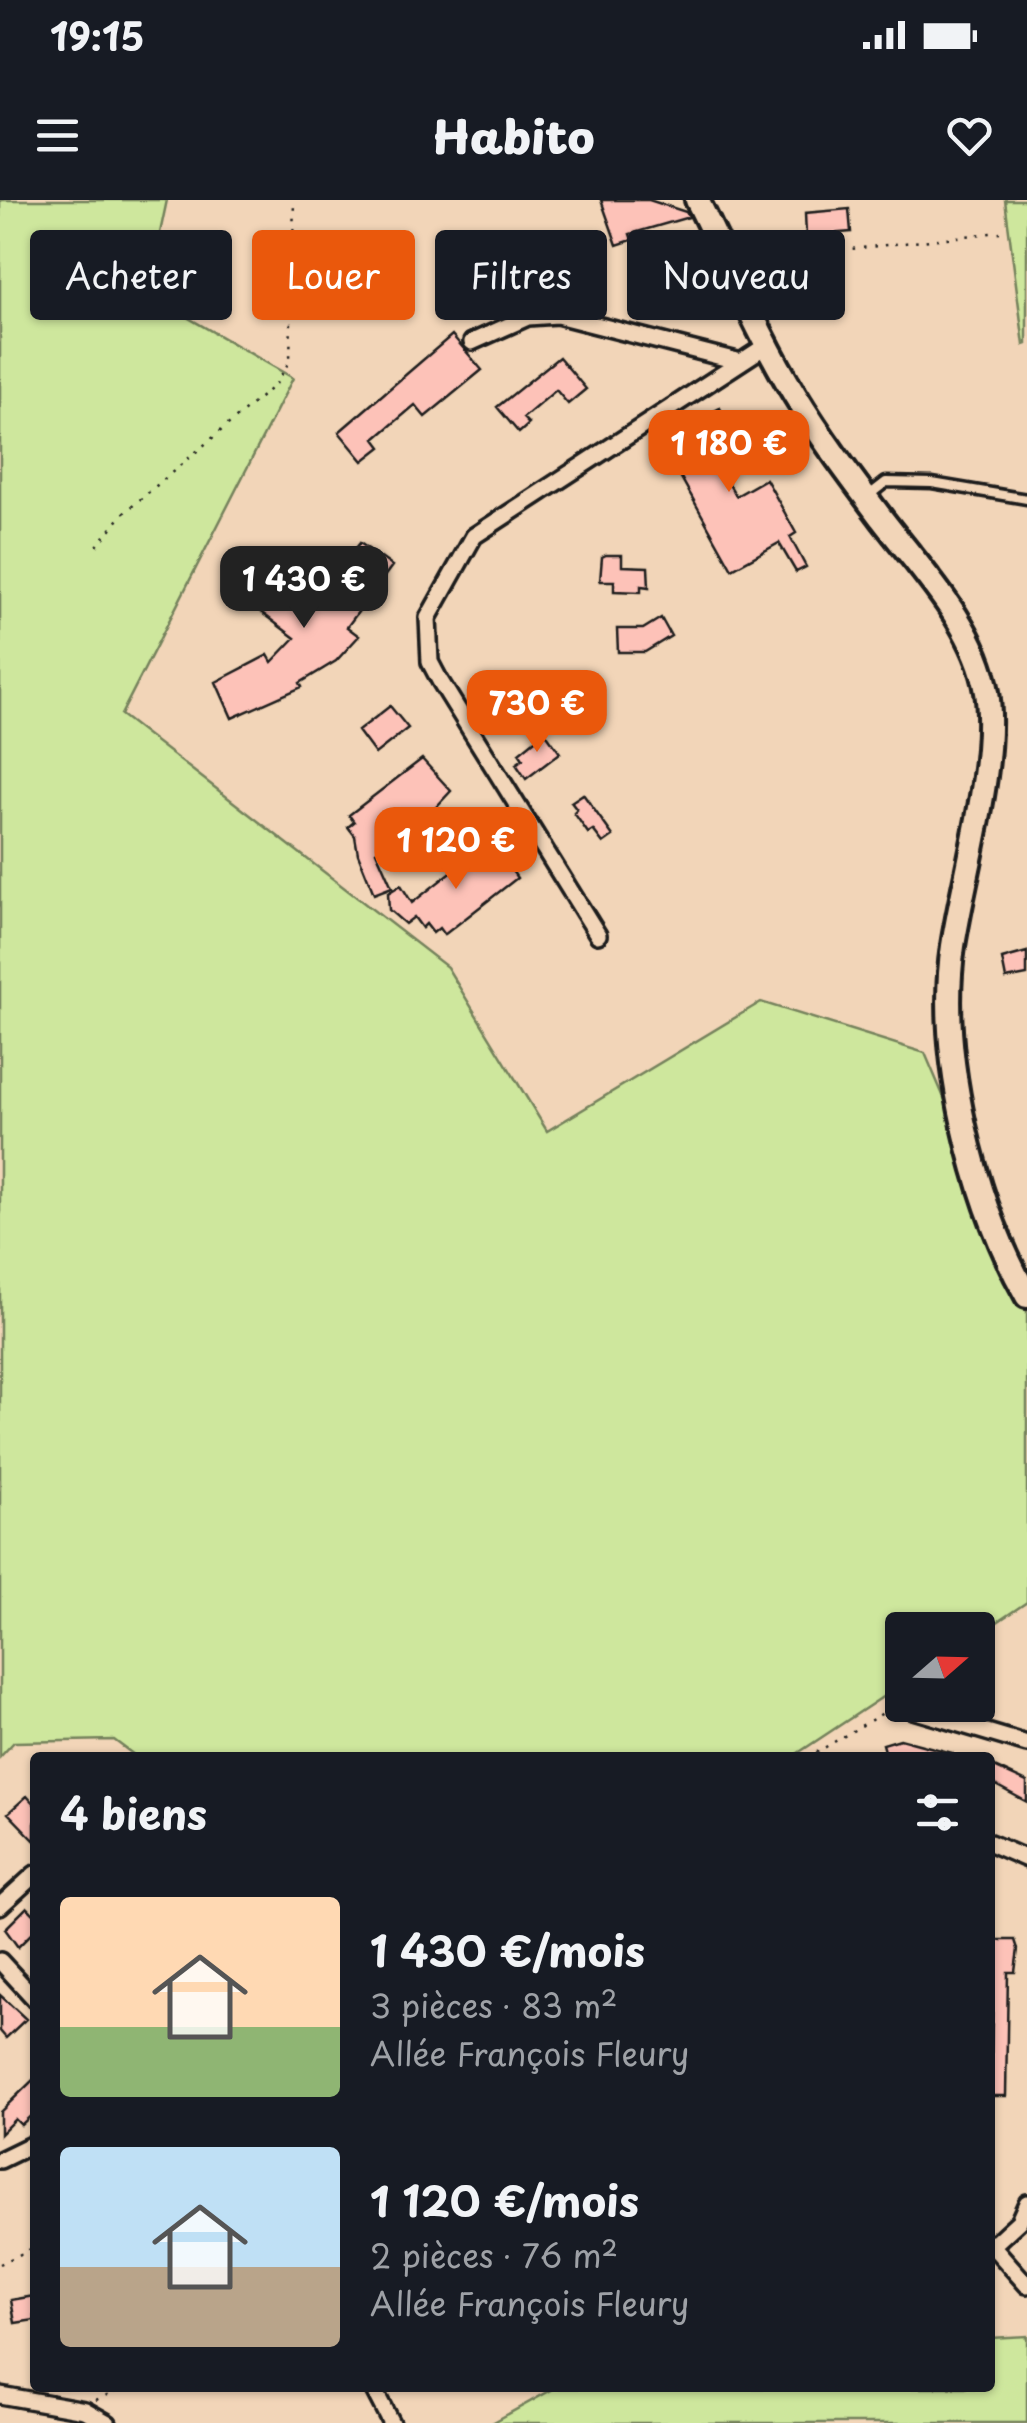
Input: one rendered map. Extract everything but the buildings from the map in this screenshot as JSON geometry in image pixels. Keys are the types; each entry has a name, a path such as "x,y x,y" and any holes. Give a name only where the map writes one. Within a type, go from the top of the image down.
{"main road":[{"path":"698,200 766,345 796,397 866,498 948,604 974,653 987,690 989,729 952,950 950,1005 964,1118 978,1179 1008,1263 1027,1296"}],"street":[{"path":"472,342 528,317 557,315 741,362"},
{"path":"598,936 430,662 428,618 474,536 766,345"},
{"path":"953,1722 1027,1744"},
{"path":"995,1845 1027,1858"},
{"path":"0,1906 30,1879"},
{"path":"0,1961 30,1993"},
{"path":"0,2160 30,2145"},
{"path":"995,2241 1019,2221 1027,2202"},
{"path":"995,2247 1027,2286"},
{"path":"375,2392 391,2423"},
{"path":"0,2395 84,2410 108,2423"}],"lane":[{"path":"866,498 886,482 932,483 1027,500"}],"path":[{"path":"96,546 123,514 276,384 290,360 294,200"},
{"path":"845,250 1000,232"},
{"path":"816,1752 885,1711"},
{"path":"0,2264 30,2249"},
{"path":"84,2410 110,2392"}],"green space":[{"path":"0,200 167,200 161,230 30,230 30,320 192,320 293,378 121,715 447,967 547,1131 761,1002 925,1053 1027,1293 1027,1602 995,1624 995,1612 885,1612 885,1695 800,1752 130,1752 114,1740 14,1742 0,1757"},
{"path":"1005,200 1027,200 1024,345"},
{"path":"1027,2336 1027,2423 492,2423 548,2392 995,2392 995,2338"}]}
